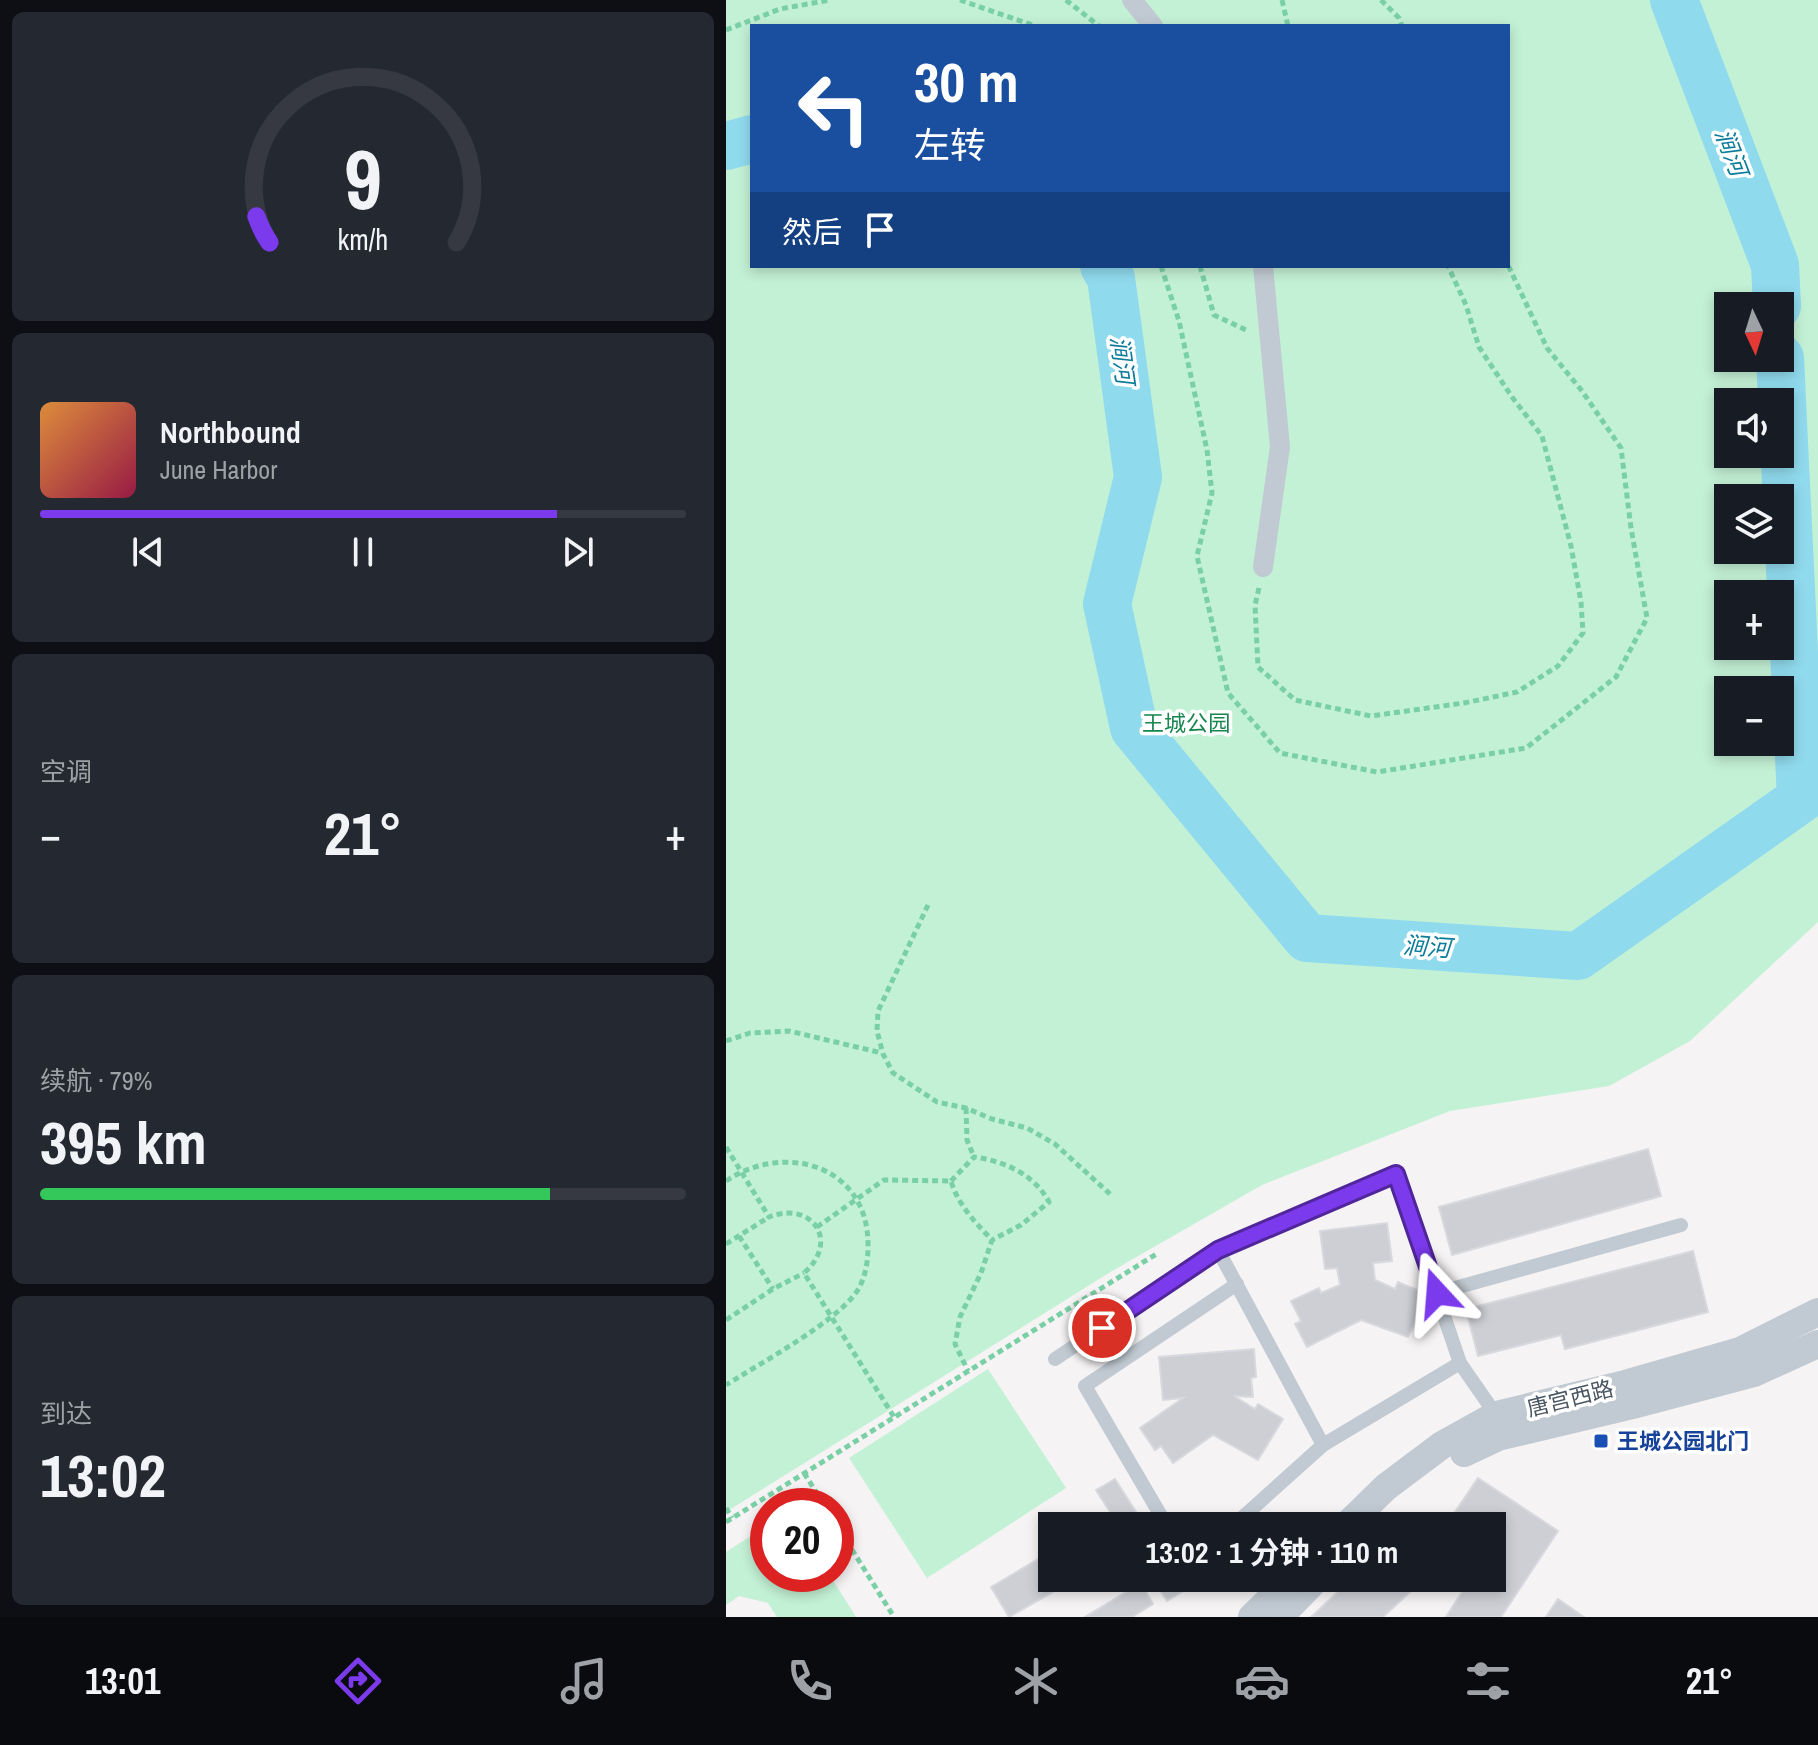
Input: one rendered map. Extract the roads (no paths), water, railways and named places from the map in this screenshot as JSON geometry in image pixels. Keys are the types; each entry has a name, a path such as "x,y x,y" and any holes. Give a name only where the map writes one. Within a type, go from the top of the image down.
{"street":[{"path":"1132,0 1151,24"},
{"path":"1263,268 1280,447 1263,567"},
{"name":"唐宫西路","path":"1360,1512 1386,1487 1442,1445 1496,1415 1625,1384 1740,1351 1818,1312"},
{"name":"唐宫西路","path":"1383,1512 1447,1460 1498,1437 1754,1373 1818,1344"},
{"path":"1252,1617 1278,1592"},
{"path":"1278,1617 1303,1592"}],"lane":[{"path":"1055,1359 1218,1250 1396,1174 1460,1363 1496,1415"},
{"path":"1437,1293 1681,1225"},
{"path":"1218,1250 1323,1445"},
{"path":"1159,1512 1085,1386 1237,1284"},
{"path":"1249,1512 1323,1445 1460,1363"}],"waterway":[{"name":"涧河","path":"1674,0 1775,265 1776,292"},
{"name":"涧河","path":"726,146 750,140"},
{"name":"涧河","path":"1105,268 1111,278 1138,477 1107,604 1134,728 1307,938 1578,956 1801,799 1781,372"}],"place":[{"name":"王城公园北门","path":"1601,1441"}],"park label":[{"name":"王城公园","path":"1186,723"}]}
